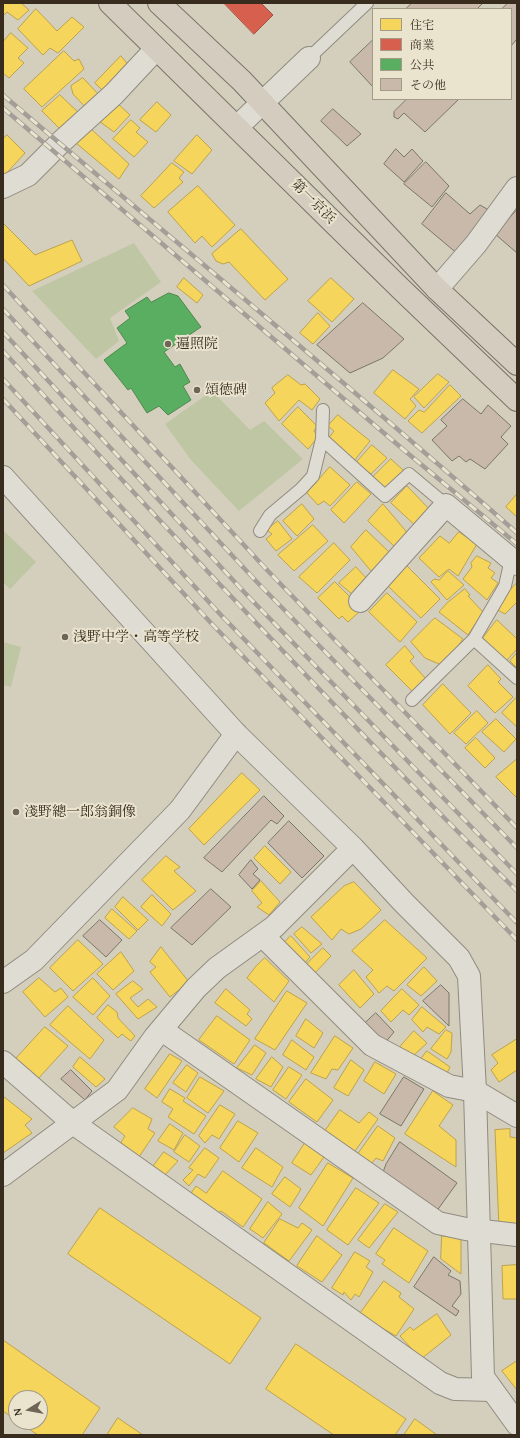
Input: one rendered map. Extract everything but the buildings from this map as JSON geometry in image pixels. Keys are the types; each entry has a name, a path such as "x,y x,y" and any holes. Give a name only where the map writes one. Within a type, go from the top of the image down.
{"highway":[{"name":"第一京浜","path":"110,3 401,289 517,400"},
{"path":"159,3 217,57 262,103 437,289 517,364"}],"street":[{"path":"3,187 28,175 60,143 114,94 156,49"},
{"path":"237,127 309,58"},
{"path":"437,289 476,244 517,188"},
{"path":"3,476 236,734 353,848 404,903 459,958 469,976 480,1232 483,1377 517,1424"},
{"path":"360,601 446,505 514,562"},
{"path":"3,982 34,960 180,810 236,734"},
{"path":"3,1175 117,1090 196,988 217,968 274,927 353,848"},
{"path":"263,936 372,1045 449,1086 475,1091 517,1116"},
{"path":"162,1030 438,1223 480,1232 517,1235"},
{"path":"3,1062 73,1123 440,1383 455,1389 492,1390"}],"lane":[{"path":"309,58 367,3"},
{"path":"260,531 270,515 301,489 313,476 322,439 323,410"},
{"path":"322,439 385,496 408,474 446,505"},
{"path":"412,700 474,639 505,586 514,562"},
{"path":"474,639 517,678"}],"green space":[{"path":"134,243 161,282 110,318 119,341 96,359 32,291"},
{"path":"212,391 250,430 264,421 303,459 239,511 191,460 165,424"},
{"path":"3,530 36,562 10,589 3,582"},
{"path":"3,642 21,647 11,687 3,685"}],"railway":[{"path":"3,95 325,367 517,533"},
{"path":"3,108 405,451 517,544"},
{"path":"3,285 268,571 517,828"},
{"path":"3,309 256,581 517,848"},
{"path":"3,332 245,593 517,874"},
{"path":"3,351 257,624 386,759 517,891"},
{"path":"3,379 220,614 517,923"},
{"path":"3,399 211,623 517,940"}],"place":[{"name":"遍照院","path":"168,344"},
{"name":"頌徳碑","path":"197,390"},
{"name":"浅野中学・高等学校","path":"65,637"},
{"name":"淺野總一郎翁銅像","path":"16,812"}]}
